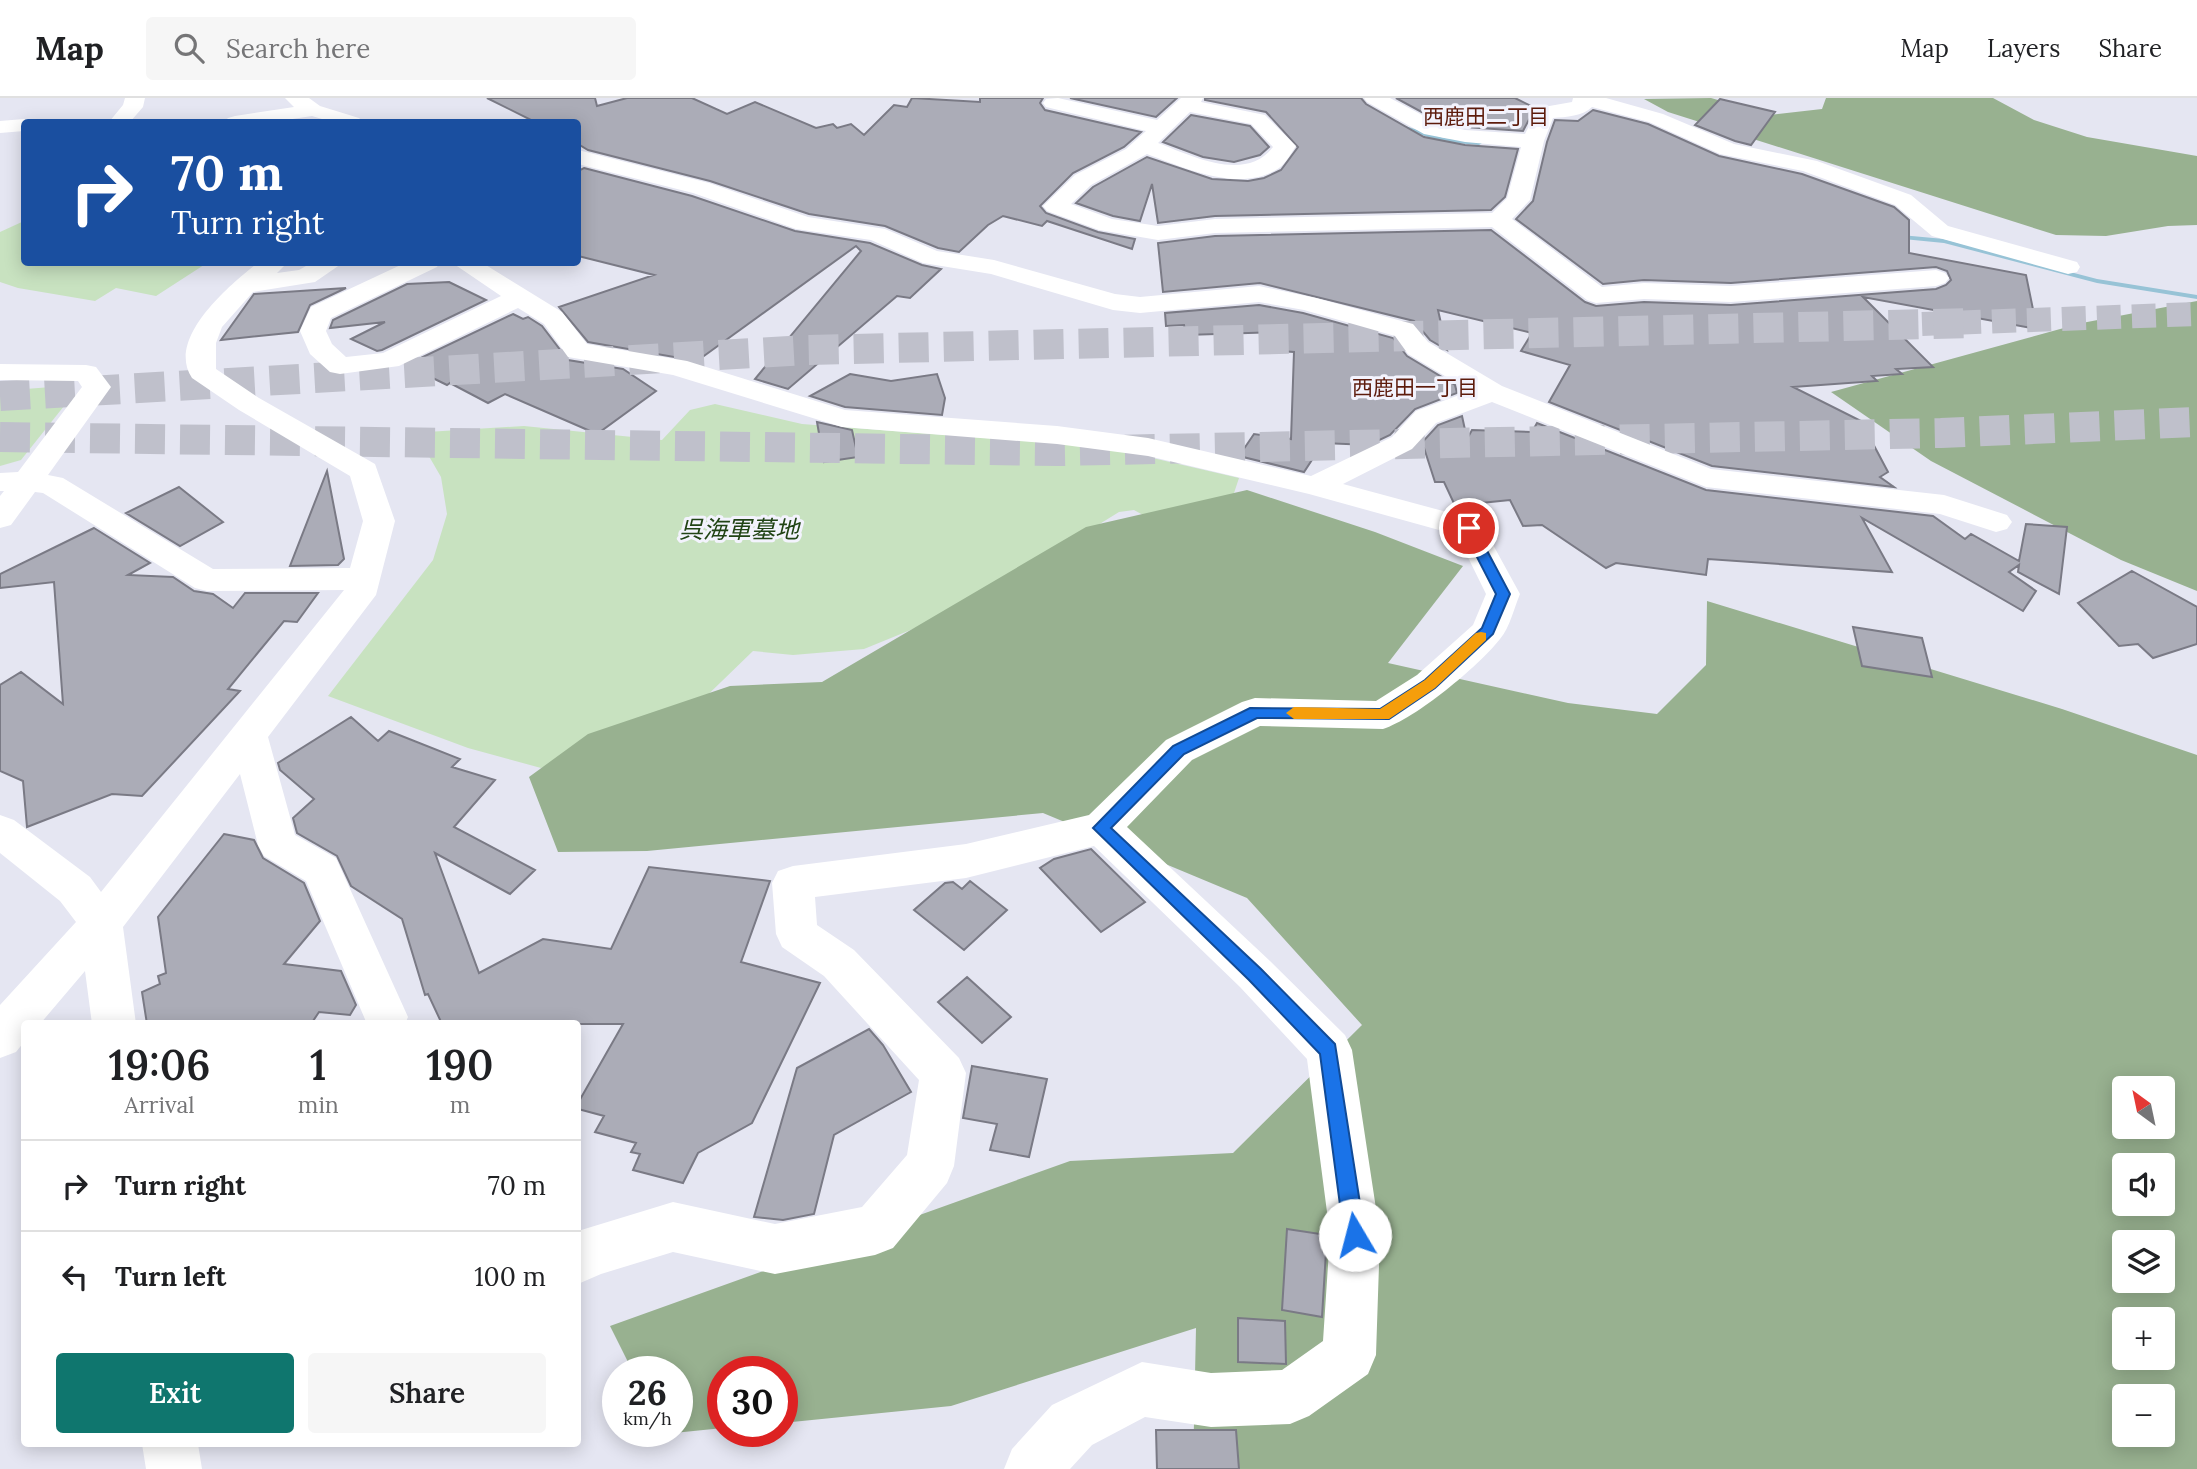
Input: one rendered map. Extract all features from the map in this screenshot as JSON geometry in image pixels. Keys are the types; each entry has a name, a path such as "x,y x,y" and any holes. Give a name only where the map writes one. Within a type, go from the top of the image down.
{"street":[{"path":"122,119 133,107 135,98"},
{"path":"295,98 313,110 342,119"},
{"path":"1374,98 1432,129 1465,136 1533,141"},
{"path":"1498,220 1518,200 1533,141 1545,112 1566,111 1582,106 1583,98 1656,118 1728,149 1809,166 1903,200 1940,231 2068,267"},
{"path":"1143,145 1225,172 1260,171 1281,156 1285,146 1258,120 1190,101 1133,154 1083,180 1055,206 1107,225 1158,233 1215,226 1498,220 1596,295 1644,291 1731,294 1936,278"},
{"path":"1053,103 1162,128"},
{"path":"254,119 313,110"},
{"path":"0,127 21,125"},
{"path":"581,158 701,188 804,224 876,234 932,258 994,267 1113,302 1140,305 1259,294 1307,303 1405,330 1418,348 1492,392 1706,478 1944,505 1996,522"},
{"path":"0,1037 102,923 248,733 359,595 379,521 364,471 249,404 202,372 202,341 222,307 271,266"},
{"path":"245,285 306,277 325,266"},
{"path":"420,266 320,313 313,331 320,348 340,366 389,360 518,298"},
{"path":"469,266 553,318 578,351 677,367 842,418 1057,435 1135,445 1314,486 1469,528 1503,594 1488,631 1430,684 1383,715 1255,712 1179,750 1101,828 966,861 793,883 797,934 839,963 943,1073 930,1166 875,1230 775,1249 673,1227 588,1252 581,1257"},
{"path":"0,372 86,373 97,387 13,482 0,518"},
{"path":"1314,486 1402,443 1426,417 1492,392"},
{"path":"13,482 52,485 207,580 363,579"},
{"path":"248,733 278,845 322,870 386,1017"},
{"path":"1032,1469 1072,1425 1142,1389 1211,1400 1290,1397 1349,1355 1355,1235 1329,1050 1255,975 1101,828"},
{"path":"8,848 75,889 102,923 114,1020"},
{"path":"170,1447 174,1469"}],"green space":[{"path":"1711,98 1770,115 1822,109 1826,98 1993,98 2034,120 2087,137 2197,156 2197,225 2168,226 2106,236 2056,235 1668,112 1644,99"},
{"path":"21,222 21,266 202,266 156,296 116,288 95,301 18,288 0,282 0,232"},
{"path":"2197,301 2197,591 2121,560 1931,461 1831,392 2082,323"},
{"path":"74,387 72,396 21,460 0,466 0,391"},
{"name":"呉海軍墓地","path":"715,404 802,424 1105,447 1239,478 1230,505 1206,550 1134,510 1119,512 962,609 864,649 793,655 753,651 690,712 541,768 468,748 328,696 433,560 447,514 441,477 419,439 427,432 524,426 662,440 690,410"},
{"path":"1247,490 1375,532 1463,566 1388,663 1568,703 1657,714 1706,665 1707,601 2062,709 2197,755 2197,1469 1193,1469 1196,1328 951,1406 798,1421 798,1356 707,1356 707,1430 693,1431 693,1356 625,1356 610,1326 1070,1161 1233,1153 1362,1025 1247,898 1043,813 647,851 558,852 529,777 588,734 730,686 822,682 1086,527"}],"building":[{"path":"487,98 595,98 597,106 627,98 692,98 727,114 755,102 816,128 833,124 837,128 851,124 864,135 894,105 907,107 912,98 980,102 980,98 1043,98 1040,103 1045,110 1141,132 1124,147 1073,173 1040,206 1046,213 1098,232 1135,239 1132,249 1047,221 1042,226 1003,216 988,225 959,252 938,248 885,226 809,214 710,181 588,150 581,146 581,119 529,119"},
{"path":"1070,98 1177,98 1156,117"},
{"path":"1205,98 1361,98 1366,104 1424,137 1465,145 1518,149 1505,197 1491,210 1215,216 1158,223 1152,184 1140,221 1113,216 1076,203 1093,187 1147,157 1212,179 1248,181 1264,178 1281,170 1298,147 1266,112"},
{"path":"1396,98 1515,98 1535,108 1523,131 1465,127 1440,122"},
{"path":"1720,99 1775,112 1751,145 1695,125"},
{"path":"1593,110 1648,124 1719,156 1802,174 1894,207 1909,220 1909,253 2026,275 2037,329 1863,297 1933,367 1896,369 1902,374 1872,376 1877,381 1793,387 1861,421 1888,472 1880,477 1894,487 1712,466 1549,402 1570,365 1521,351 1532,333 1438,310 1447,350 1430,340 1414,321 1260,283 1163,292 1158,243 1215,236 1491,230 1585,302 1596,306 1644,302 1731,305 1936,289 1951,280 1947,271 1936,267 1731,283 1644,280 1603,284 1516,219 1533,201 1555,120 1578,121"},
{"path":"1191,115 1250,126 1269,147 1260,155 1234,162 1203,157 1163,142"},
{"path":"584,168 692,196 795,231 870,243 922,265 941,269 910,298 897,296 788,389 755,379 861,251 856,246 697,361 588,342 559,307 654,275 581,257 581,170"},
{"path":"449,282 486,300 377,351 351,339 385,322 330,328 333,320 407,284"},
{"path":"346,288 310,305 298,332 221,340 254,294"},
{"path":"1259,305 1303,313 1393,338 1407,356 1455,385 1457,393 1415,409 1390,435 1369,445 1323,443 1304,472 1239,456 1254,434 1291,439 1294,352 1279,351 1278,332 1186,335 1184,325 1166,326 1165,313"},
{"path":"513,314 523,319 528,317 542,326 568,360 623,369 656,391 597,434 505,394 488,403 450,383 447,385 406,365"},
{"path":"850,374 891,381 937,374 945,398 942,415 845,407 810,396"},
{"path":"1462,416 1467,439 1472,430 1532,432 1537,423 1706,490 1933,516 1965,539 1971,534 2019,561 2026,524 2067,527 2059,594 2018,572 2019,565 2009,572 2036,591 2023,611 1862,518 1892,572 1708,559 1706,575 1616,563 1606,568 1542,525 1523,526 1510,500 1481,503 1486,526 1481,518 1458,512 1444,482 1435,482 1424,448 1417,448 1438,425"},
{"path":"817,422 852,430 858,457 824,462"},
{"path":"327,471 344,559 338,565 290,566"},
{"path":"179,487 223,522 180,546 126,513"},
{"path":"94,528 150,563 128,575 173,577 194,591 213,594 233,608 245,593 318,593 297,622 284,621 228,689 240,691 142,796 112,794 27,827 23,781 0,771 0,685 21,672 63,704 54,582 0,588 0,574"},
{"path":"2132,571 2197,607 2197,644 2153,658 2138,644 2119,646 2078,603"},
{"path":"1853,627 1922,638 1932,677 1862,666"},
{"path":"351,717 378,741 389,731 460,759 452,767 495,780 454,827 535,870 510,894 435,853 479,973 543,939 611,949 649,867 770,881 741,962 820,983 752,1123 698,1153 683,1183 633,1170 640,1154 631,1152 636,1143 595,1132 604,1116 581,1110 581,1098 623,1024 581,1024 581,1020 440,1020 428,994 425,995 402,919 351,886 337,856 297,833 293,818 314,799 280,770 278,763"},
{"path":"224,834 254,840 263,858 304,883 320,921 284,964 341,971 356,1005 350,1015 319,1012 314,1020 146,1020 142,992 160,984 158,976 166,973 158,917"},
{"path":"1091,849 1145,902 1101,932 1040,868 1054,859"},
{"path":"970,881 1007,910 964,950 914,910 945,883 953,882 962,889"},
{"path":"967,977 1011,1017 982,1043 938,1002"},
{"path":"869,1029 883,1045 911,1092 834,1135 814,1214 783,1220 754,1217 797,1068"},
{"path":"972,1066 1047,1079 1029,1157 990,1150 997,1124 963,1118"},
{"path":"1287,1229 1327,1235 1322,1317 1282,1310"},
{"path":"1238,1318 1285,1321 1286,1364 1238,1362"},
{"path":"1156,1430 1236,1430 1239,1469 1157,1469"}],"waterway":[{"path":"1405,128 1443,140 1479,143"},
{"path":"1893,236 1944,241 2097,281 2197,297"}],"tunnel":[{"path":"1922,324 2197,314"},
{"path":"0,396 806,350 1975,323"},
{"path":"0,437 1059,451 1941,433 2197,422"}],"slow traffic":[{"path":"1294,713 1383,715 1430,684 1481,637"}],"district":[{"name":"西鹿田二丁目","path":"1486,117"},
{"name":"西鹿田一丁目","path":"1415,388"}],"route":[{"path":"1355,1235 1329,1050 1255,975 1144,872 1101,828 1179,750 1255,712 1383,715 1430,684 1488,631 1503,594 1469,528"}]}
